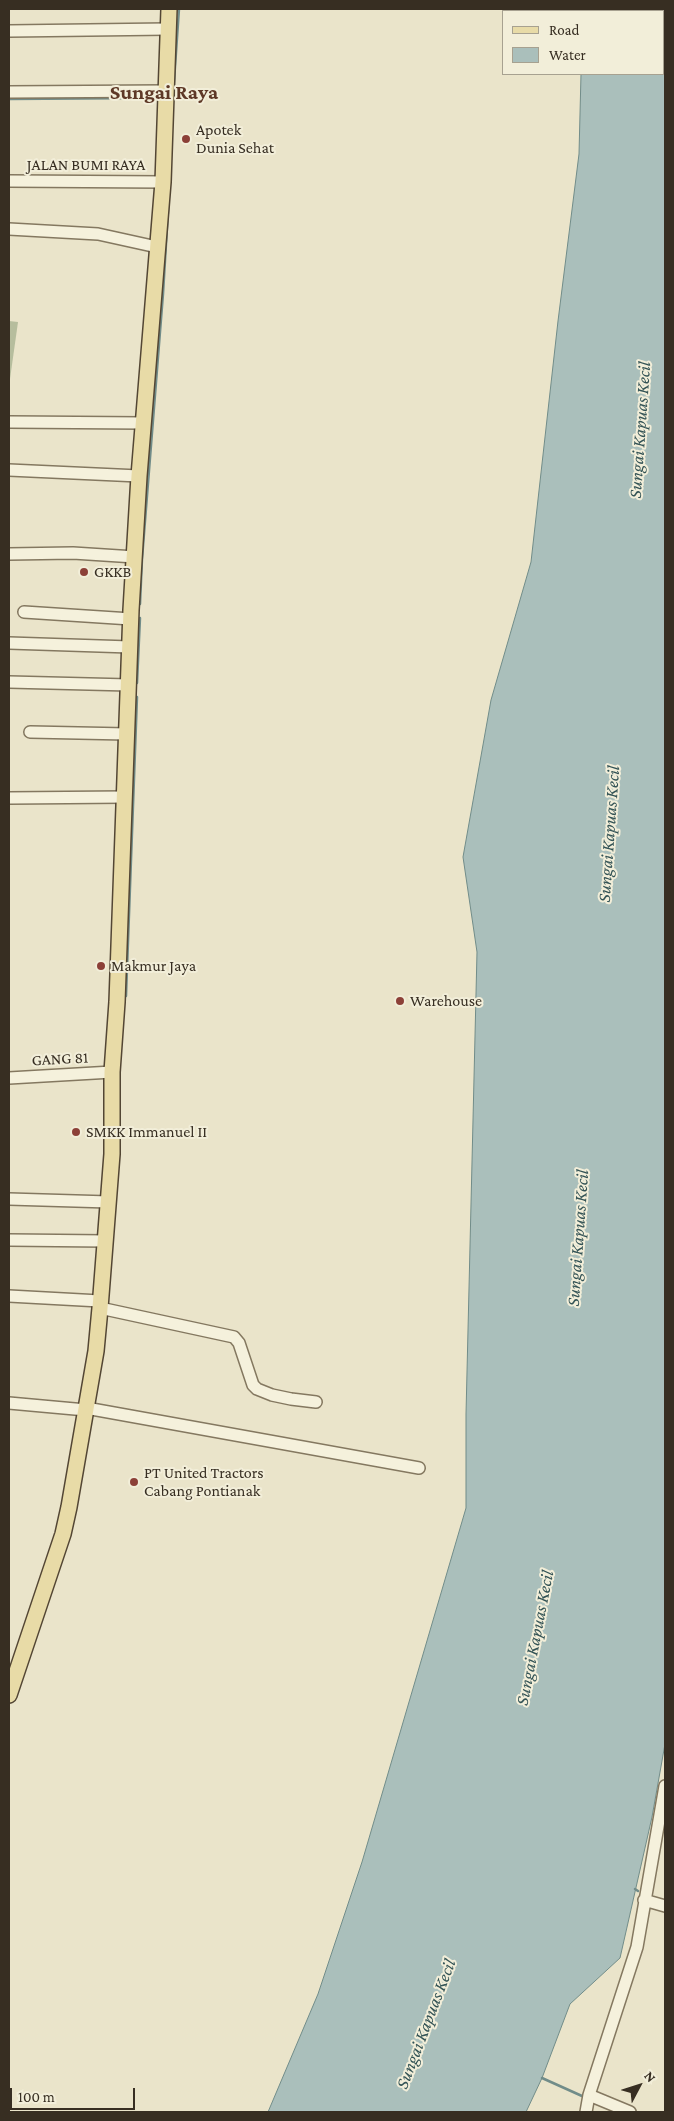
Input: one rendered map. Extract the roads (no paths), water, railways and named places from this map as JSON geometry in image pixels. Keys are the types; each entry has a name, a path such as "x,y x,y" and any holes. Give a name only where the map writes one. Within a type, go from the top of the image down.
{"main road":[{"path":"9,1695 62,1534 69,1507 96,1351 112,1154 112,1072 117,1002 130,619 143,423 163,182 169,9"}],"street":[{"path":"9,31 168,29"},
{"path":"9,92 167,91"},
{"name":"JALAN BUMI RAYA","path":"9,181 163,182"},
{"path":"9,229 98,234 157,247"},
{"path":"9,422 143,423"},
{"path":"9,470 139,476"},
{"path":"9,554 73,553 135,557"},
{"path":"24,612 130,619"},
{"path":"9,643 130,647"},
{"path":"9,682 129,685"},
{"path":"30,732 127,734"},
{"path":"9,798 125,797"},
{"name":"GANG 81","path":"9,1078 112,1072"},
{"path":"9,1199 109,1202"},
{"path":"9,1240 106,1241"},
{"path":"9,1296 100,1305 234,1337 239,1343 256,1389 291,1400 316,1402"},
{"path":"9,1403 86,1409 419,1468"},
{"path":"586,2112 589,2095 637,1947 665,1786"},
{"path":"644,1900 665,1906"},
{"path":"589,2095 630,2112"}],"water":[{"name":"Sungai Kapuas Kecil","path":"665,9 665,1744 652,1817 620,1958 570,2004 542,2078 526,2112 268,2112 318,1994 362,1862 466,1508 466,1414 477,952 463,857 491,700 531,562 579,154 581,75 664,75 664,10 582,10"}],"waterway":[{"path":"173,96 179,9"},
{"path":"9,99 154,98"},
{"path":"140,604 169,194"},
{"path":"137,683 140,618"},
{"path":"126,996 137,697"},
{"path":"542,2078 582,2096"}],"place":[{"name":"Apotek Dunia Sehat","path":"186,139"},
{"name":"GKKB","path":"84,572"},
{"name":"Makmur Jaya","path":"101,966"},
{"name":"Warehouse","path":"400,1001"},
{"name":"SMKK Immanuel II","path":"76,1132"},
{"name":"PT United Tractors Cabang Pontianak","path":"134,1482"}],"district":[{"name":"Sungai Raya","path":"164,93"}]}
